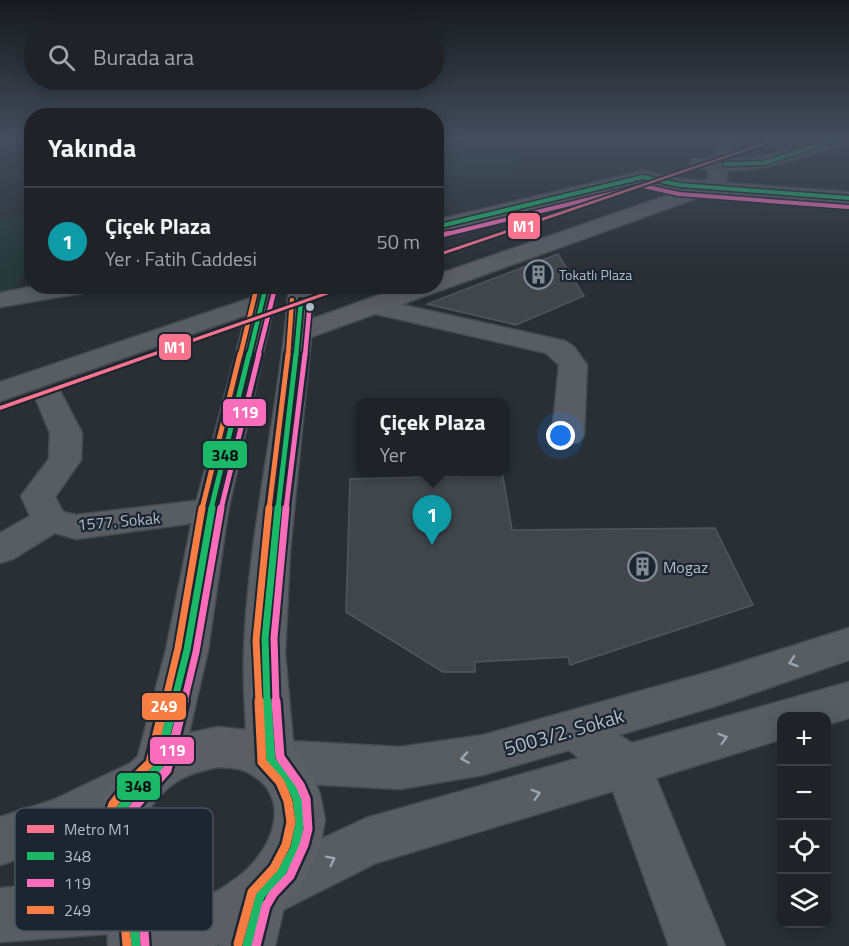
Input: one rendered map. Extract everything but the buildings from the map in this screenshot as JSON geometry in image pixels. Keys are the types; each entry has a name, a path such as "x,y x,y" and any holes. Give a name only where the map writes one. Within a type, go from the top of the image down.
{"main road":[{"path":"444,225 621,182"},
{"path":"667,182 849,198"},
{"path":"444,280 710,187 716,182"},
{"path":"271,761 265,640 276,523 296,373 301,294"},
{"path":"298,333 406,294"},
{"path":"159,768 188,650 211,511 262,304"},
{"path":"122,808 138,787 159,768 187,753 218,747 246,750 271,761 287,777 297,798 300,822 294,848 286,865 260,896 229,915 213,919"},
{"path":"247,946 260,896"}],"street":[{"path":"0,300 35,294"},
{"path":"0,392 262,304"},
{"path":"0,415 50,397 262,304"},
{"path":"372,306 555,347 564,353 573,365 568,435"},
{"path":"0,550 50,520 38,496 64,460 66,433 50,397"},
{"name":"1577. Sokak","path":"50,520 76,527 211,511"},
{"name":"5003/2. Sokak","path":"271,761 400,768 483,755 716,688 849,644"},
{"path":"810,712 849,700"},
{"path":"260,896 366,842 777,722"},
{"path":"575,729 628,767 697,946"},
{"path":"91,808 159,768"},
{"path":"0,841 15,837"}],"shaded area":[{"path":"24,216 24,276 10,295 0,297 0,220"}],"metro line":[{"name":"M1","path":"444,253 653,182"},
{"name":"M1","path":"0,408 327,294"}],"transit line":[{"name":"348","path":"444,225 622,182"},
{"name":"348","path":"667,182 849,198"},
{"name":"119","path":"444,235 643,186 679,194 848,207"},
{"name":"249","path":"112,808 131,781 150,763 178,648 202,509 255,294"},
{"name":"348","path":"122,808 138,787 158,768 187,650 211,511 264,294"},
{"name":"119","path":"133,808 167,770 196,652 220,513 274,294"},
{"name":"249","path":"238,944 252,892 274,868 286,845 291,822 288,801 280,782 262,762 256,640 267,522 287,372 292,300"},
{"name":"348","path":"247,946 260,896 281,873 295,848 300,822 297,798 287,777 271,761 265,684 265,638 272,554 301,301"},
{"name":"119","path":"256,946 266,906 270,897 290,876 299,860 308,829 306,799 292,771 280,757 274,683 274,638 281,554 310,302"},
{"name":"249","path":"126,931 127,946"},
{"name":"348","path":"135,931 136,946"},
{"name":"119","path":"144,931 145,945"}],"place":[{"name":"Tokatlı Plaza","path":"538,275"},
{"name":"Çiçek Plaza","path":"432,545"},
{"name":"Mogaz","path":"642,567"}]}
